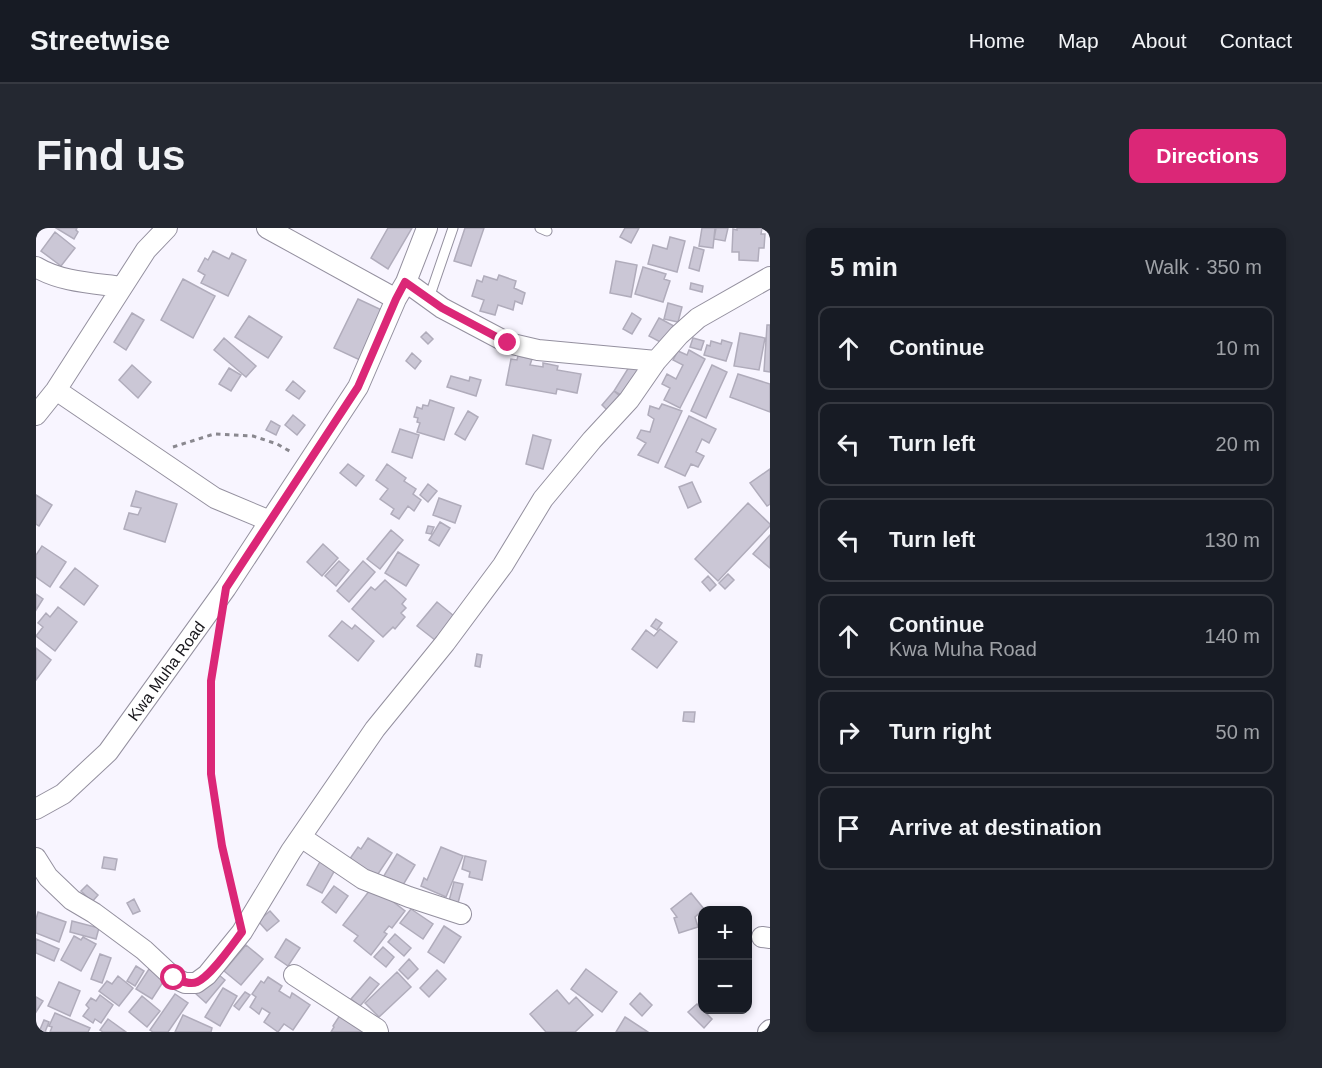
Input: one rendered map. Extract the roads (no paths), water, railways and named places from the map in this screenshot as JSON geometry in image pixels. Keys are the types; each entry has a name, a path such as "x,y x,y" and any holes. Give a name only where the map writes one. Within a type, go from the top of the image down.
{"street":[{"path":"36,415 56,390 146,250 167,228"},
{"path":"267,228 401,291 429,298 442,308 508,343 538,350 656,361"},
{"name":"Kwa Muha Road","path":"36,810 63,794 108,752 226,588 358,387 427,228"},
{"path":"36,267 46,273 75,281 122,287"},
{"path":"36,858 48,878 72,900 94,913 144,950 174,978 196,983 207,975 242,932 301,837 375,729 445,643 503,565 543,499 629,400 656,361 679,335 698,318 770,277"},
{"path":"56,390 214,498 270,521"},
{"path":"301,837 363,879 460,914"},
{"path":"294,975 378,1032"}],"lane":[{"path":"429,298 453,228"}]}
